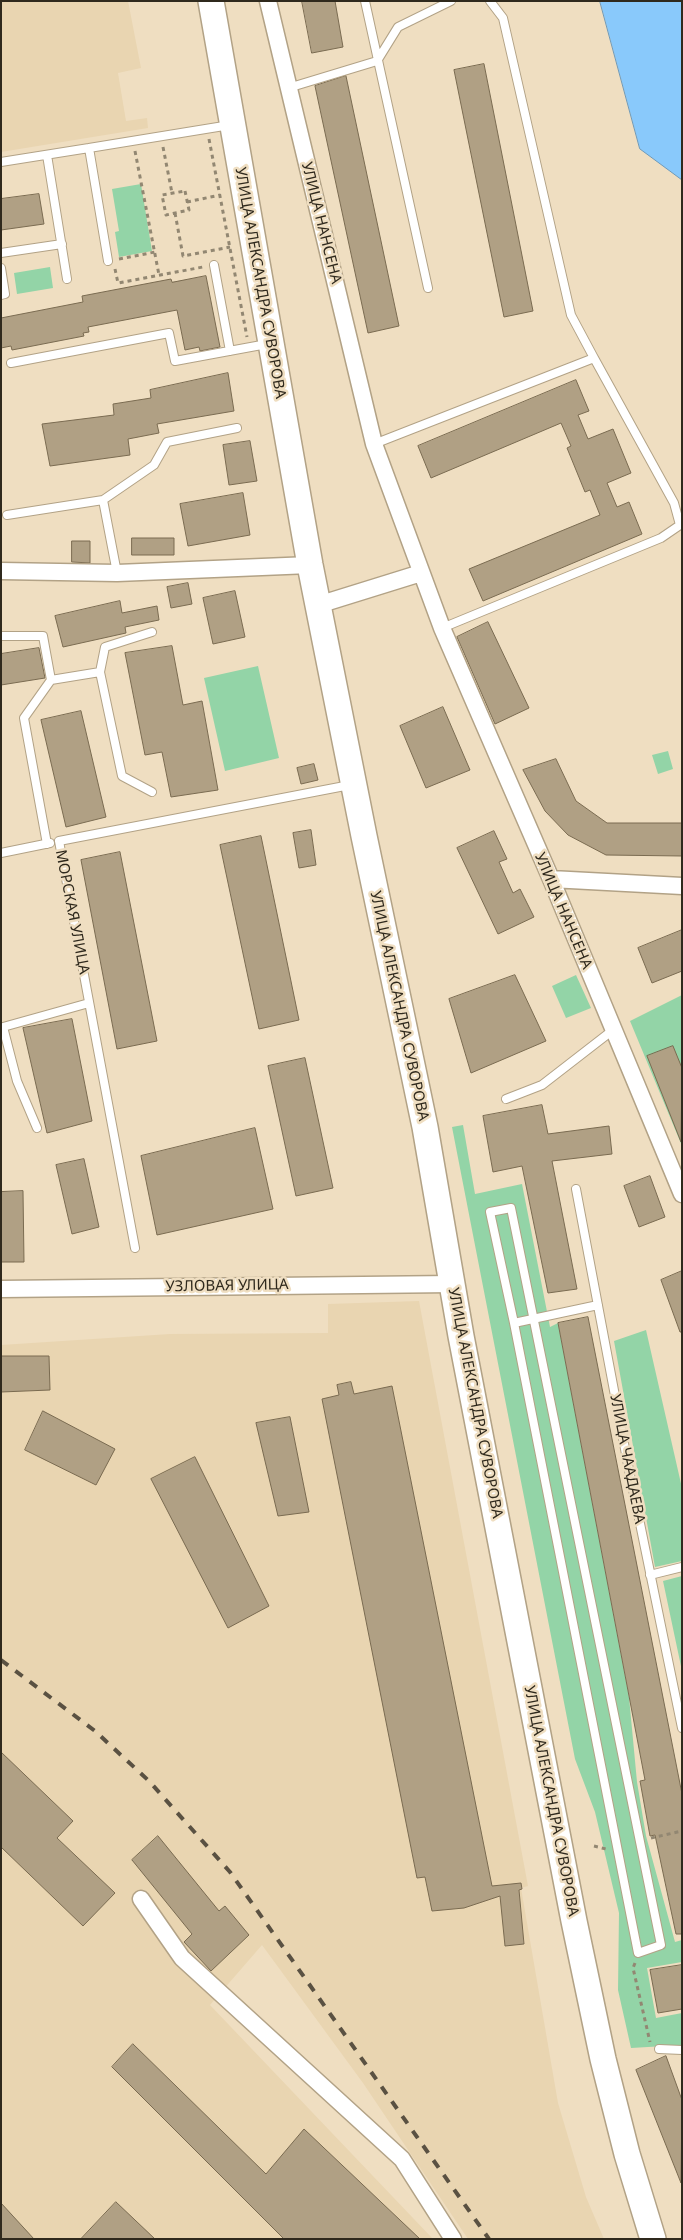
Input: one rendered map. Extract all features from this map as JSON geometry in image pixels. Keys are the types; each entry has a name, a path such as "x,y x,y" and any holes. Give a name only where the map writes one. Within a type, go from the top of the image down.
{"main road":[{"name":"УЛИЦА АЛЕКСАНДРА СУВОРОВА","path":"211,1 232,125 260,345 310,565 425,1127 461,1336 574,1921 627,2154 653,2239"}],"street":[{"name":"УЛИЦА НАНСЕНА","path":"268,1 374,444 442,628 551,879 682,1194"},
{"path":"1,571 117,573 310,565"},
{"path":"318,605 421,573"},
{"path":"551,879 682,886"},
{"name":"УЗЛОВАЯ УЛИЦА","path":"1,1289 453,1284"},
{"path":"141,1899 182,1958 402,2158 452,2239"}],"lane":[{"path":"365,1 428,288"},
{"path":"288,88 377,61 398,26 451,1"},
{"path":"442,628 661,538 680,525 674,503 571,315 503,18 490,1"},
{"path":"1,162 232,125"},
{"path":"89,148 108,261"},
{"path":"47,154 67,278"},
{"path":"1,253 62,244"},
{"path":"214,265 230,351"},
{"path":"1,268 5,294 1,295"},
{"path":"11,363 169,333 175,362 260,345"},
{"path":"374,444 594,358"},
{"path":"7,515 103,500 154,465 167,442 237,428"},
{"path":"103,500 117,573"},
{"path":"152,632 105,647 100,672 122,776 152,792"},
{"path":"1,636 43,636 51,680"},
{"path":"47,844 24,718 51,680 100,672"},
{"name":"МОРСКАЯ УЛИЦА","path":"135,1248 59,841 354,784"},
{"path":"1,853 59,841"},
{"path":"37,1128 16,1081 3,1027 90,1003"},
{"path":"506,1099 542,1085 613,1030"},
{"name":"УЛИЦА ЧААДАЕВА","path":"576,1189 650,1575 682,1728"},
{"path":"511,1208 661,1945 638,1952 514,1323 490,1212 511,1208"},
{"path":"514,1323 598,1305"},
{"path":"650,1575 682,1567"},
{"path":"659,2050 682,2050"}],"path":[{"path":"208,129 230,247 260,345"},
{"path":"161,136 172,194"},
{"path":"134,141 160,275"},
{"path":"185,191 189,210 166,215 162,195 172,194 185,191"},
{"path":"188,202 220,195"},
{"path":"174,213 183,256 230,247"},
{"path":"155,252 113,260 118,283 214,265"},
{"path":"638,1952 633,1968 635,1978 650,2042 659,2050"}],"shaded area":[{"path":"1,1 128,1 141,68 118,73 126,121 147,118 148,128 1,152"},
{"path":"419,1301 528,1886 521,1888 558,2103 586,2197 604,2239 468,2239 363,2083 262,1945 210,2005 433,2239 1,2239 1,1345 170,1334 328,1333 328,1304"}],"green space":[{"path":"141,184 152,251 119,257 115,232 119,231 112,189"},
{"path":"50,267 53,288 17,294 14,273"},
{"path":"258,666 279,758 225,771 204,678"},
{"path":"668,751 673,769 658,774 652,755"},
{"path":"576,975 591,1008 566,1018 552,986"},
{"path":"682,995 682,1146 630,1021"},
{"path":"463,1125 475,1194 522,1184 550,1327 558,1323 629,1697 637,1782 646,1836 675,1942 682,1940 682,1962 647,1968 656,2018 682,2013 682,2045 631,2048 618,1990 619,1913 595,1812 575,1759 452,1127"},
{"path":"646,1330 682,1488 682,1561 655,1567 614,1341"},
{"path":"682,1576 682,1671 663,1581"}],"water":[{"path":"600,1 682,1 682,180 640,149"}],"building":[{"path":"302,1 335,1 343,47 312,53"},
{"path":"484,64 533,311 504,317 454,70"},
{"path":"346,76 399,326 368,333 315,86"},
{"path":"39,194 44,224 1,230 1,199"},
{"path":"206,276 220,347 200,351 199,347 185,350 177,310 88,327 89,332 83,333 84,336 12,350 11,346 1,348 1,318 83,302 82,296 171,279 172,282"},
{"path":"228,373 234,411 157,424 159,433 128,439 130,455 50,466 42,424 114,415 113,404 151,398 150,390"},
{"path":"576,380 589,411 578,415 588,439 613,429 631,473 607,483 617,507 629,502 642,534 483,601 469,569 600,515 590,490 585,492 567,448 571,446 561,423 431,478 418,446"},
{"path":"250,441 257,481 229,485 223,445"},
{"path":"243,493 250,535 188,546 180,504"},
{"path":"132,538 174,538 174,555 132,555"},
{"path":"72,541 90,541 90,563 72,562"},
{"path":"188,583 192,604 171,608 167,587"},
{"path":"235,591 245,637 213,644 203,598"},
{"path":"120,601 122,613 157,606 159,620 125,627 126,633 63,647 55,616"},
{"path":"488,622 529,708 495,724 457,637"},
{"path":"172,646 183,705 202,701 218,790 171,797 162,752 145,755 125,653"},
{"path":"39,648 45,678 1,685 1,654"},
{"path":"443,707 470,770 426,788 400,726"},
{"path":"81,711 106,817 66,827 41,720"},
{"path":"556,759 576,801 607,823 682,823 682,856 606,855 568,835 545,811 523,770"},
{"path":"314,764 318,780 301,784 297,768"},
{"path":"311,830 316,865 299,868 293,833"},
{"path":"494,831 507,859 499,862 513,893 520,889 534,917 498,934 457,848"},
{"path":"261,836 299,1020 259,1029 220,845"},
{"path":"120,852 157,1041 117,1049 81,860"},
{"path":"682,930 682,971 652,983 638,948"},
{"path":"515,975 546,1041 471,1073 449,999"},
{"path":"72,1019 92,1121 47,1133 23,1028"},
{"path":"673,1046 682,1068 681,1142 647,1056"},
{"path":"305,1058 333,1188 296,1196 268,1066"},
{"path":"542,1105 548,1134 609,1126 612,1154 552,1161 577,1289 548,1293 522,1166 493,1172 483,1116"},
{"path":"255,1128 273,1209 157,1235 141,1156"},
{"path":"84,1159 99,1227 72,1234 56,1165"},
{"path":"650,1176 665,1217 639,1227 624,1186"},
{"path":"23,1191 24,1262 1,1262 1,1192"},
{"path":"682,1271 682,1332 680,1332 661,1280"},
{"path":"588,1317 682,1794 682,1934 676,1934 655,1835 650,1836 640,1781 645,1780 558,1323"},
{"path":"1,1356 49,1356 50,1390 1,1392"},
{"path":"351,1382 354,1394 392,1386 492,1886 521,1883 522,1889 519,1890 524,1944 505,1946 500,1896 464,1908 432,1911 425,1877 417,1878 322,1399 339,1395 337,1385"},
{"path":"43,1411 115,1449 96,1485 25,1450"},
{"path":"290,1417 309,1512 278,1516 256,1423"},
{"path":"195,1457 269,1606 228,1628 151,1479"},
{"path":"1,1752 73,1821 57,1838 115,1893 83,1926 1,1847"},
{"path":"158,1836 219,1911 225,1906 249,1935 211,1971 184,1942 192,1934 132,1860"},
{"path":"682,1965 682,2009 658,2013 650,1970"},
{"path":"133,2044 266,2174 304,2129 420,2239 284,2239 112,2067"},
{"path":"666,2056 682,2100 681,2183 636,2070"},
{"path":"116,2202 155,2239 81,2239"},
{"path":"1,2203 34,2239 1,2239"}],"railway":[{"path":"1,1660 95,1731 149,1781 230,1872 489,2239"}]}
